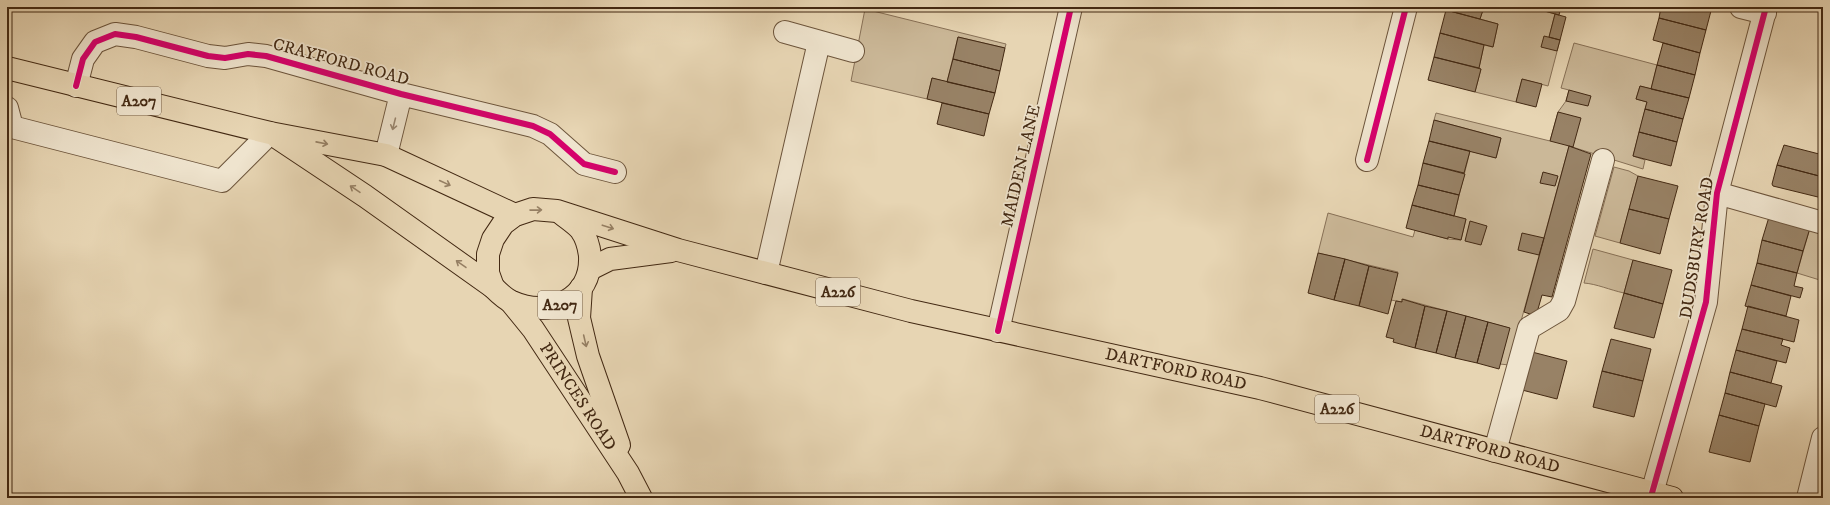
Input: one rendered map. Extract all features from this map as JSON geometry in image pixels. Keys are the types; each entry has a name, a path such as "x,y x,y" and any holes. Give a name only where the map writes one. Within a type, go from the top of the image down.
{"main road":[{"name":"A207","path":"7,68 270,133 386,155 515,215"},
{"name":"A207","path":"270,133 364,196 512,302 543,308 559,306 575,295 581,288 590,268 589,247 581,230 557,211"},
{"path":"493,287 487,264 492,239 503,224 515,215 533,209 557,211"},
{"name":"DARTFORD ROAD","path":"557,211 678,250 766,274 911,311 1260,388 1495,452 1630,493 1662,495"},
{"name":"DARTFORD ROAD","path":"590,268 610,259 678,250"},
{"name":"PRINCES ROAD","path":"581,288 580,318 588,356 628,473"},
{"name":"PRINCES ROAD","path":"512,302 533,329 628,473 641,498"}],"street":[{"name":"MAIDEN LANE","path":"998,331 1071,7"},
{"path":"1367,160 1406,7"},
{"path":"1741,7 1765,10"},
{"name":"DUDSBURY ROAD","path":"1662,495 1706,302 1717,193 1765,10"},
{"path":"785,32 853,51"},
{"name":"CRAYFORD ROAD","path":"76,86 83,59 96,42 115,34 136,37 208,56 225,58 248,54 266,56 402,94 533,126 550,134 584,164 615,172"},
{"path":"766,274 819,42"},
{"name":"CRAYFORD ROAD","path":"386,155 402,94"},
{"path":"7,108 12,127 222,180 270,133"},
{"path":"1495,452 1529,328 1559,310 1564,301 1603,160"},
{"path":"1717,193 1823,223"},
{"path":"1808,498 1823,438"}],"shaded area":[{"path":"1484,7 1530,7 1555,14 1549,37 1560,40 1548,86 1522,79 1516,102 1475,92 1481,69 1479,68 1484,45 1493,47 1498,24 1480,19"},
{"path":"865,9 1006,44 1005,48 958,37 947,82 932,78 927,99 851,81"},
{"path":"1574,43 1657,65 1651,89 1640,86 1636,99 1647,102 1633,156 1645,160 1643,169 1569,146 1509,365 1500,364 1509,328 1403,299 1402,302 1391,300 1398,272 1318,253 1328,213 1413,237 1415,230 1448,239 1461,240 1466,219 1454,216 1470,151 1496,158 1501,138 1434,120 1436,113 1550,141 1558,112 1566,101 1569,90 1561,88"},
{"path":"1614,167 1629,171 1638,176 1620,243 1595,236"},
{"path":"1810,228 1823,228 1823,281 1797,273"},
{"path":"1593,249 1633,260 1624,293 1584,283"}],"building":[{"path":"1447,7 1484,7 1480,19 1446,10"},
{"path":"1530,7 1561,7 1559,15"},
{"path":"1661,7 1712,7 1706,30 1659,18"},
{"path":"1446,10 1498,24 1493,47 1440,33"},
{"path":"1555,14 1566,17 1560,40 1549,37"},
{"path":"1659,18 1706,30 1700,53 1653,40"},
{"path":"1440,33 1484,45 1479,68 1434,57"},
{"path":"1544,36 1560,40 1557,51 1541,47"},
{"path":"958,37 1005,48 1000,71 953,59"},
{"path":"1663,43 1700,53 1695,75 1657,65"},
{"path":"1434,57 1481,69 1475,92 1428,80"},
{"path":"953,59 1000,71 995,93 947,82"},
{"path":"1657,65 1695,75 1689,98 1651,89"},
{"path":"932,78 995,93 989,114 927,99"},
{"path":"1522,79 1542,84 1536,107 1516,102"},
{"path":"1640,86 1689,98 1683,119 1645,109 1647,102 1636,99"},
{"path":"1569,90 1591,96 1588,106 1566,101"},
{"path":"942,103 989,114 984,136 937,124"},
{"path":"1645,109 1683,119 1677,142 1639,132"},
{"path":"1558,112 1581,118 1573,147 1550,141"},
{"path":"1434,120 1501,138 1496,158 1429,141"},
{"path":"1639,132 1677,142 1671,166 1633,156"},
{"path":"1429,141 1470,151 1464,173 1423,163"},
{"path":"1784,145 1823,155 1823,177 1777,165"},
{"path":"1569,146 1591,154 1552,297 1542,295 1536,316 1524,312"},
{"path":"1423,163 1465,174 1459,195 1418,185"},
{"path":"1777,165 1823,177 1822,198 1773,186 1772,184"},
{"path":"1543,172 1558,176 1555,186 1540,183"},
{"path":"1638,176 1678,186 1669,219 1629,209"},
{"path":"1418,185 1459,195 1454,216 1412,205"},
{"path":"1412,205 1466,219 1461,240 1448,237 1448,239 1406,228"},
{"path":"1629,209 1669,219 1660,254 1620,243"},
{"path":"1769,217 1810,228 1803,251 1762,240"},
{"path":"1470,221 1487,226 1481,245 1465,241"},
{"path":"1522,233 1544,238 1539,255 1518,250"},
{"path":"1762,240 1803,251 1797,273 1757,263"},
{"path":"1318,253 1345,259 1334,300 1308,293"},
{"path":"1345,259 1369,266 1359,306 1334,300"},
{"path":"1633,260 1672,270 1663,304 1624,293"},
{"path":"1757,263 1797,273 1794,286 1803,288 1800,298 1751,285"},
{"path":"1369,266 1398,273 1388,314 1359,306"},
{"path":"1751,285 1791,296 1786,316 1745,306"},
{"path":"1624,293 1663,304 1654,338 1614,328"},
{"path":"1402,299 1425,306 1415,348 1393,342 1394,339 1386,337 1396,301 1402,302"},
{"path":"1425,306 1447,311 1436,353 1415,348"},
{"path":"1748,306 1799,320 1794,342 1742,329"},
{"path":"1447,311 1466,316 1455,358 1436,353"},
{"path":"1466,316 1488,322 1477,363 1455,358"},
{"path":"1488,322 1510,328 1499,369 1477,363"},
{"path":"1742,329 1783,339 1781,345 1790,348 1786,363 1736,350"},
{"path":"1611,339 1651,349 1643,381 1602,371"},
{"path":"1736,350 1777,361 1771,383 1730,372"},
{"path":"1532,352 1567,361 1557,399 1522,390"},
{"path":"1602,371 1643,381 1634,417 1593,407"},
{"path":"1730,372 1782,386 1776,407 1725,393"},
{"path":"1725,393 1765,404 1759,426 1719,415"},
{"path":"1719,415 1759,426 1750,462 1709,452"}],"cycle path":[{"path":"998,331 1071,7"},
{"path":"1367,160 1406,7"},
{"path":"1652,493 1706,302 1717,193 1766,7"},
{"path":"76,86 83,59 95,42 115,34 136,37 208,56 225,58 248,54 266,56 401,94 533,126 550,134 584,164 615,172"}]}
